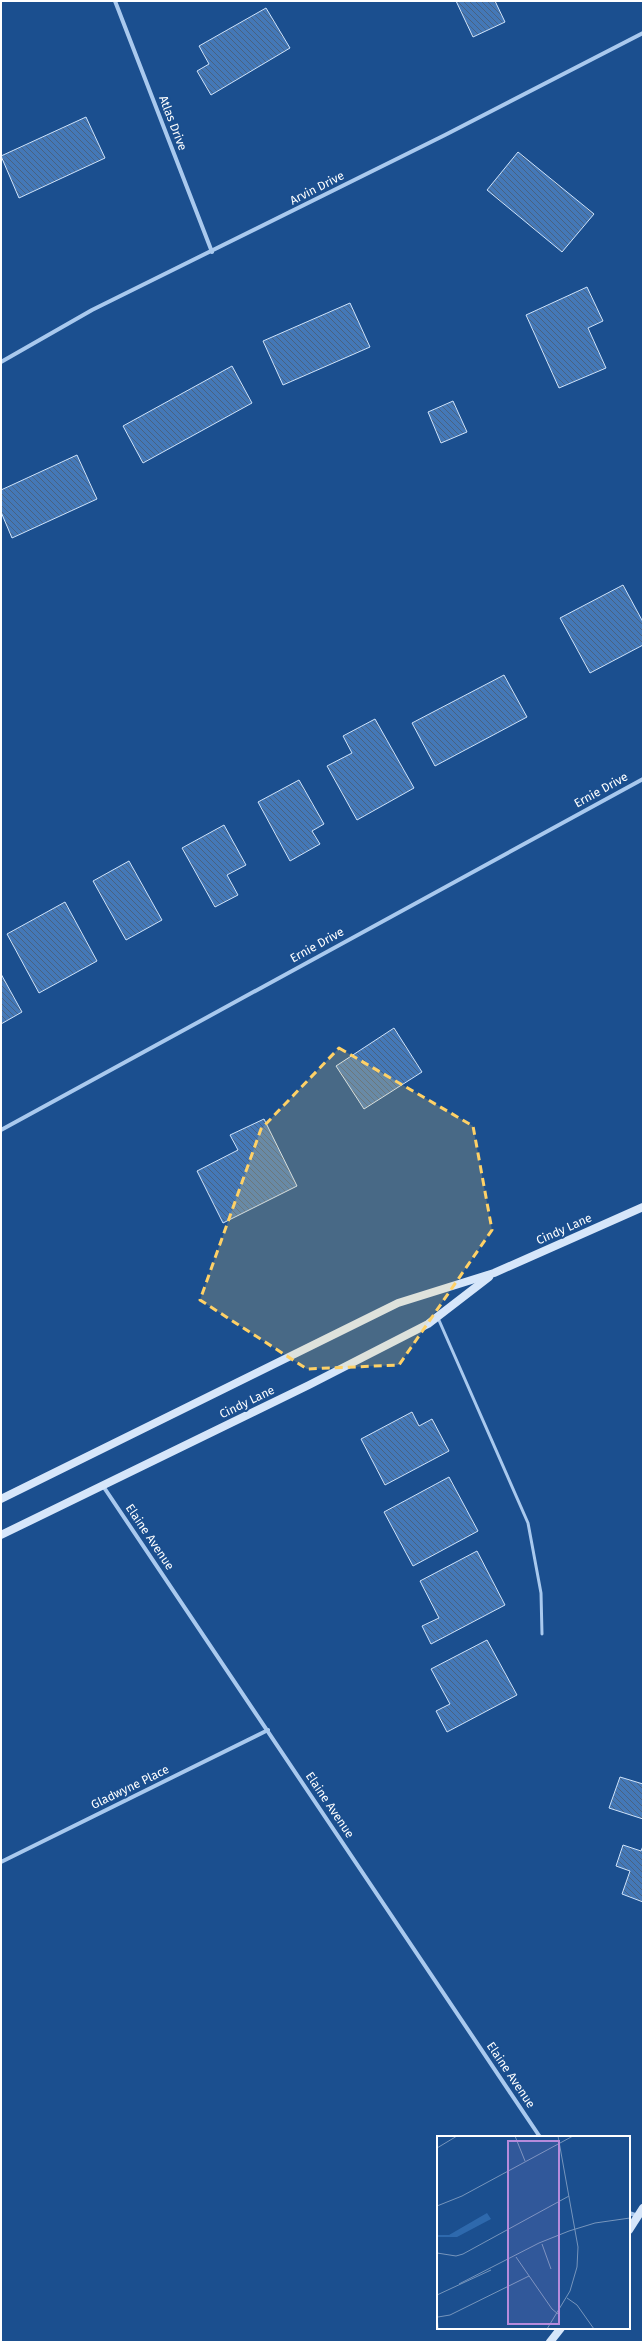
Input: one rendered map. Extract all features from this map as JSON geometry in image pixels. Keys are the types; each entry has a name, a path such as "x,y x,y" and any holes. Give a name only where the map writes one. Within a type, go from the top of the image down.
{"main road":[{"name":"Cindy Lane","path":"1,1499 398,1303 494,1273 643,1207"},
{"name":"Cindy Lane","path":"1,1535 309,1385 428,1324 494,1273"},
{"path":"630,2228 643,2208"},
{"path":"550,2342 560,2329"}],"street":[{"name":"Atlas Drive","path":"114,1 212,252"},
{"name":"Arvin Drive","path":"1,362 92,310 212,252 445,135 643,33"},
{"name":"Ernie Drive","path":"1,1130 643,778"},
{"name":"Elaine Avenue","path":"103,1486 539,2136"},
{"name":"Gladwyne Place","path":"1,1862 268,1730"},
{"path":"630,2213 638,2216"}],"lane":[{"path":"437,1317 528,1523 542,1593 542,1634"}],"highlighted area":[{"path":"339,1048 473,1126 492,1230 399,1365 307,1369 200,1300 261,1129"}],"building":[{"path":"456,1 495,1 505,22 473,37"},
{"path":"266,8 290,48 211,95 197,71 209,64 199,46"},
{"path":"86,117 105,158 19,198 1,156"},
{"path":"518,152 594,214 562,252 487,190"},
{"path":"587,287 603,321 588,328 606,368 559,388 526,315"},
{"path":"350,303 370,347 283,385 263,341"},
{"path":"232,366 252,403 143,463 123,426"},
{"path":"453,401 467,432 441,443 428,412"},
{"path":"77,455 97,499 12,538 1,512 1,490"},
{"path":"623,585 643,622 643,645 590,673 560,618"},
{"path":"504,675 527,717 435,766 412,723"},
{"path":"375,719 414,788 357,820 327,766 352,753 343,736"},
{"path":"299,780 324,824 312,831 320,844 290,861 258,802"},
{"path":"224,825 246,865 227,875 238,895 215,907 182,848"},
{"path":"129,861 162,920 126,940 93,881"},
{"path":"65,902 97,961 39,993 7,934"},
{"path":"1,974 22,1012 1,1024"},
{"path":"394,1028 422,1072 364,1109 336,1066"},
{"path":"264,1119 297,1186 223,1223 197,1171 238,1150 230,1135"},
{"path":"412,1412 419,1426 432,1419 449,1451 385,1485 361,1439"},
{"path":"449,1477 478,1531 413,1566 384,1512"},
{"path":"477,1551 505,1605 431,1644 422,1626 439,1618 420,1581"},
{"path":"487,1640 517,1695 447,1732 436,1711 450,1704 431,1669"},
{"path":"620,1777 643,1784 643,1819 609,1808"},
{"path":"623,1845 641,1851 643,1846 643,1902 622,1894 630,1871 616,1866"}]}
